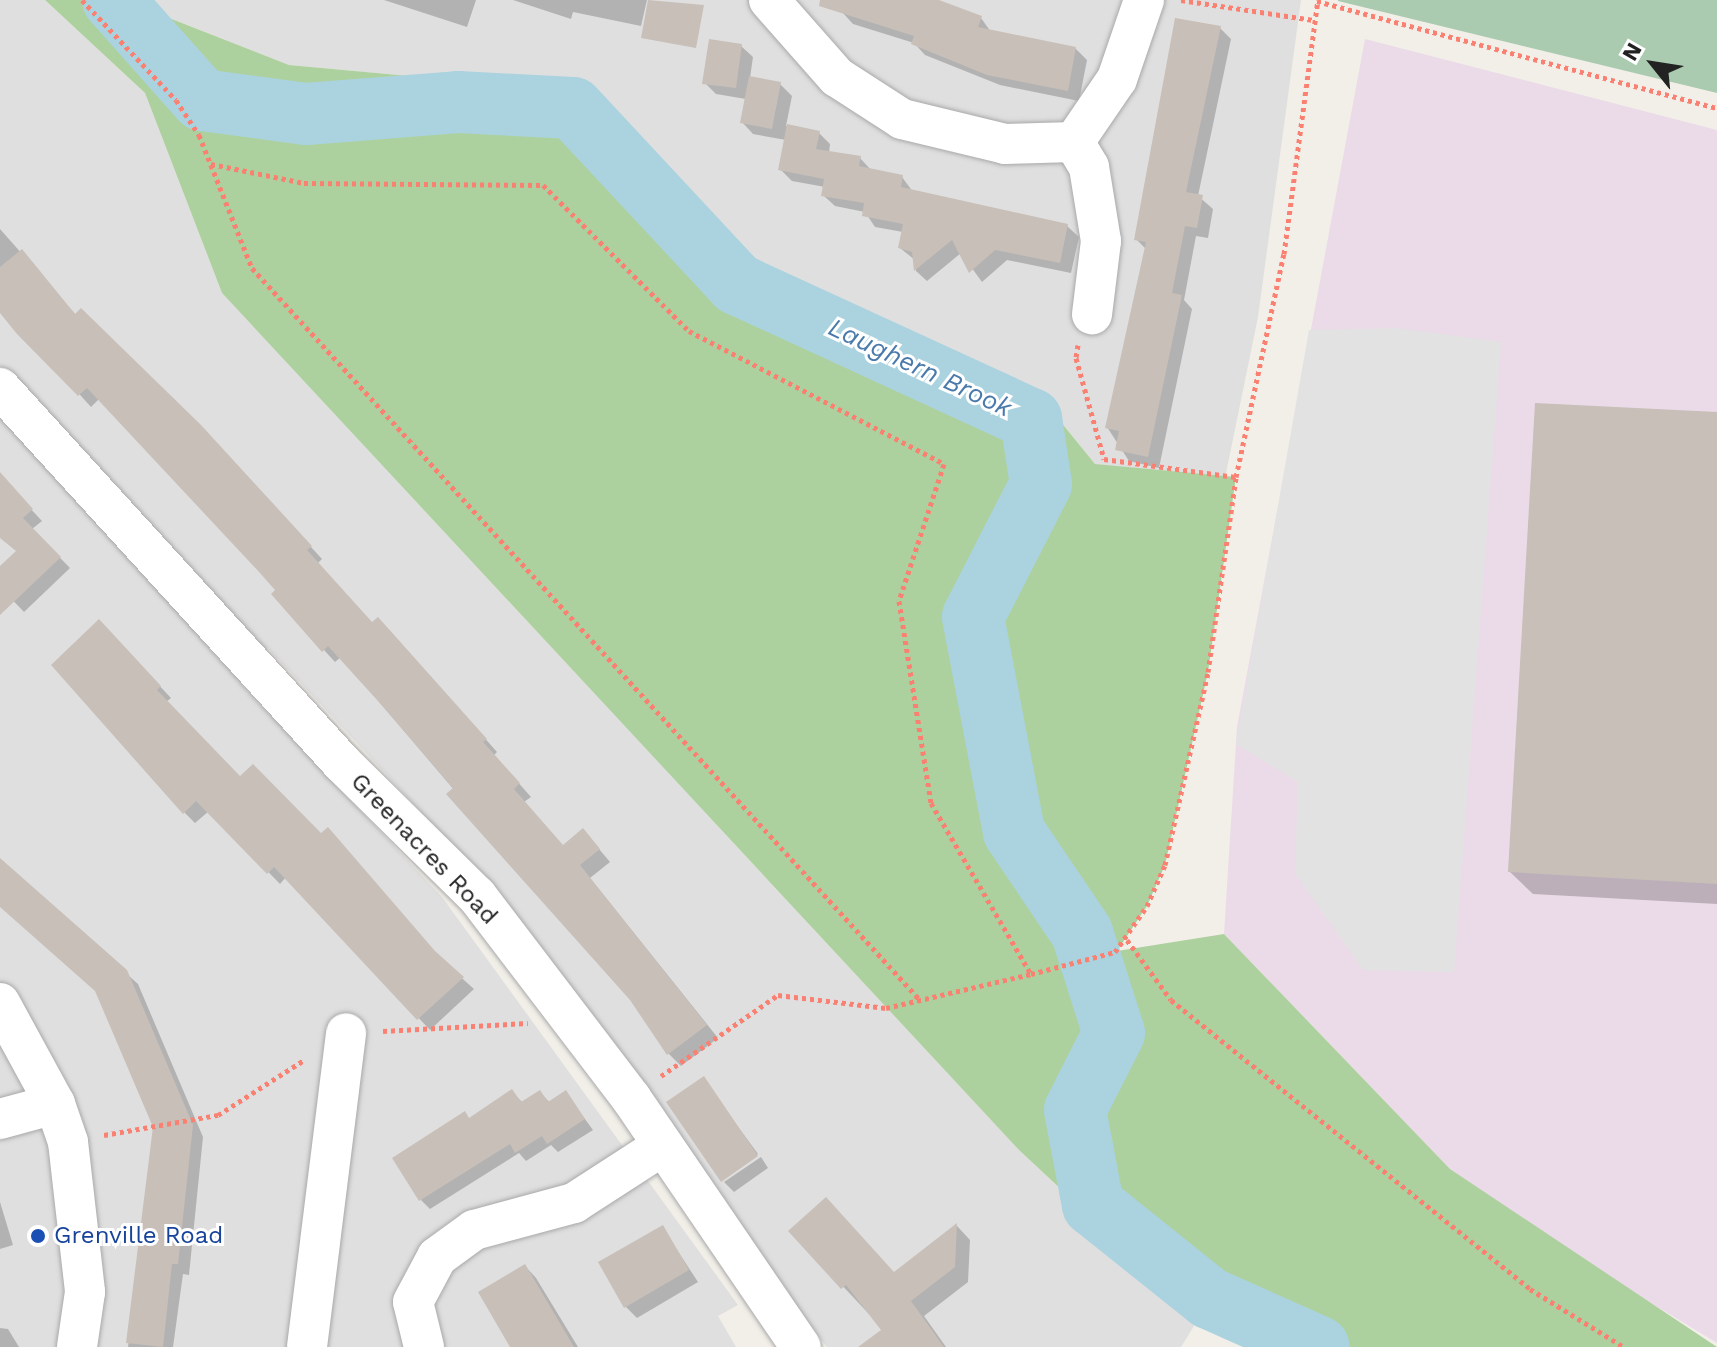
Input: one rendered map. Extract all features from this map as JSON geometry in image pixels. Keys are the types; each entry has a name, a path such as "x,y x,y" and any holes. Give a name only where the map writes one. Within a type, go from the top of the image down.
{"street":[{"path":"769,0 806,14 837,77 902,119 1005,144 1074,142"},
{"path":"1074,142 1117,79 1144,0"},
{"path":"1074,142 1089,167 1101,241 1092,314"},
{"name":"Greenacres Road","path":"0,388 341,762 477,896 631,1098 801,1347"},
{"path":"0,1003 55,1104 68,1142 85,1292 77,1347"},
{"path":"307,1347 346,1033"},
{"path":"0,1119 55,1104"},
{"path":"424,1347 413,1302 437,1257 474,1230 574,1203 662,1146"}],"path":[{"path":"82,0 176,100 211,164 252,268 920,1000"},
{"path":"1180,0 1314,20"},
{"path":"631,1098 778,995 886,1008 1115,952 1127,940 1165,865 1186,782 1236,477 1284,254 1318,0 1717,108"},
{"path":"211,164 304,183 543,185 689,331 944,464 899,601 931,803 1031,974"},
{"path":"1092,314 1083,317 1076,358 1104,459 1236,477"},
{"path":"1127,940 1171,1000 1530,1289 1624,1347"}],"shaded area":[{"path":"0,0 45,0 145,93 222,293 1019,1150 1199,1318 1181,1347 827,1347 469,863 268,648 242,685 442,897 738,1305 718,1316 736,1347 0,1347"},
{"path":"123,0 1301,0 1258,317 1224,483 1095,464 1047,405 849,323 755,270 584,92 289,65"},
{"path":"1365,39 1717,130 1717,1343 1590,1266 1450,1169 1224,934 1237,727"},
{"path":"1396,328 1501,342 1454,972 1363,970 1295,873 1298,782 1236,744 1309,330"}],"green space":[{"path":"45,0 123,0 289,65 584,92 755,270 849,323 1047,405 1095,464 1236,477 1208,672 1165,865 1147,906 1117,951 1224,934 1450,1169 1717,1347 1313,1347 1199,1318 1019,1150 222,293 145,93"},
{"path":"1717,0 1717,93 1338,1"}],"building":[{"path":"648,0 704,5 696,48 641,38"},
{"path":"820,0 939,0 982,16 978,27 1076,47 1068,91 987,75 911,44 914,36 819,6"},
{"path":"1175,18 1221,26 1186,192 1203,195 1197,228 1185,226 1172,293 1182,295 1148,457 1115,450 1119,431 1105,428 1146,242 1134,240"},
{"path":"709,39 742,44 736,88 702,84"},
{"path":"749,76 781,82 772,129 740,123"},
{"path":"787,124 820,131 816,149 861,156 859,166 903,175 901,187 1068,224 1060,263 995,250 969,273 952,240 914,271 912,252 898,248 903,224 862,216 864,203 821,196 824,179 778,170"},
{"path":"22,249 75,314 81,308 201,425 312,546 307,550 372,622 378,617 487,739 483,742 520,783 514,789 563,845 583,828 600,849 580,865 707,1025 667,1055 630,1000 446,794 453,788 378,701 328,646 322,652 271,594 275,590 260,573 87,388 78,396 17,334 0,313 0,267"},
{"path":"1535,403 1717,412 1717,884 1508,872"},
{"path":"0,472 33,509 23,518 61,557 0,615 0,566 16,551 0,538"},
{"path":"99,619 161,686 157,690 240,776 253,764 321,833 328,827 435,951 464,977 417,1020 274,867 267,874 196,801 183,814 51,665"},
{"path":"0,858 127,970 193,1125 178,1264 172,1264 163,1347 126,1343 153,1127 95,991 0,907"},
{"path":"704,1076 758,1156 721,1182 666,1102"},
{"path":"512,1089 521,1102 540,1090 548,1102 566,1090 585,1119 547,1144 542,1136 515,1153 510,1144 419,1201 392,1158 465,1111 469,1118"},
{"path":"826,1197 894,1272 957,1223 955,1267 911,1301 944,1347 858,1347 881,1330 846,1285 841,1289 788,1231"},
{"path":"663,1225 689,1270 624,1308 598,1262"},
{"path":"525,1264 574,1347 510,1347 478,1292"}],"waterway":[{"name":"Laughern Brook","path":"113,0 202,100 306,114 458,102 573,108 737,284 1031,419 1041,484 973,617 1014,832 1082,933 1114,1033 1075,1110 1093,1205 1209,1298 1319,1347"}],"place":[{"name":"Grenville Road","path":"38,1236"}]}
